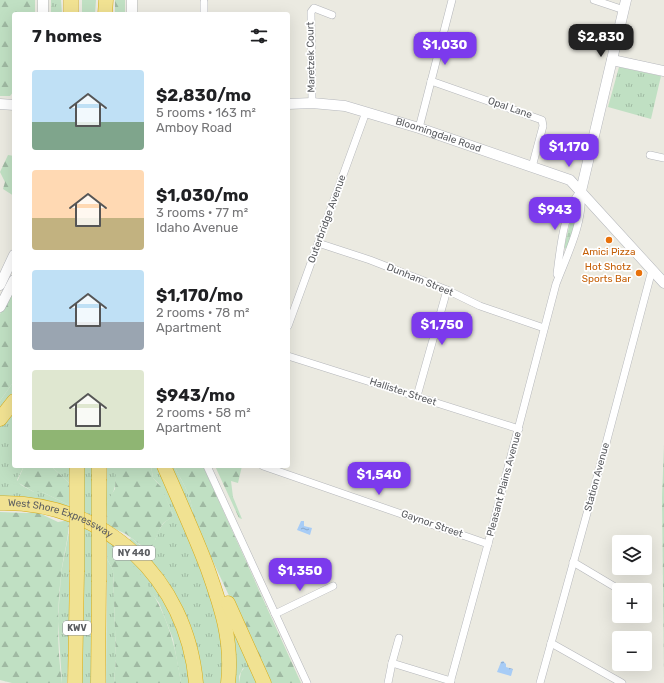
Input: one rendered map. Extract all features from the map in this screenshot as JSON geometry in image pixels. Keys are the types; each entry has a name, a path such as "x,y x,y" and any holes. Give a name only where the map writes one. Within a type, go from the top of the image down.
{"highway":[{"path":"70,0 71,12"},
{"path":"77,0 77,12"},
{"path":"98,0 98,12"},
{"path":"105,12 106,0"},
{"path":"0,418 12,403"},
{"name":"KWV","path":"75,683 77,468"},
{"path":"165,468 195,538 225,617 230,652 228,683"},
{"name":"KWV","path":"98,683 99,473"},
{"name":"West Shore Expressway","path":"0,503 37,505 68,513 109,533 135,553 157,578 175,607 189,640 196,683"},
{"path":"195,538 209,561 264,683"}],"street":[{"path":"43,0 43,12"},
{"path":"132,0 132,12"},
{"path":"419,128 452,0"},
{"path":"581,191 625,5 594,0"},
{"path":"204,2 204,12"},
{"name":"Maretzek Court","path":"312,102 311,12 314,8 332,15"},
{"path":"612,60 664,71"},
{"name":"Opal Lane","path":"431,81 537,116 542,120 543,126 532,167"},
{"name":"Bloomingdale Road","path":"290,105 312,102 345,106 419,128 570,180 664,283"},
{"path":"0,104 12,105"},
{"name":"Outerbridge Avenue","path":"290,320 366,112"},
{"path":"650,154 664,158"},
{"name":"Pleasant Plains Avenue","path":"556,284 560,247 573,200 581,191"},
{"name":"Pleasant Plains Avenue","path":"450,682 488,544 556,284 570,250 582,206 581,191"},
{"name":"Dunham Street","path":"318,243 370,260 447,290 480,306 544,328"},
{"path":"0,286 12,259"},
{"name":"Station Avenue","path":"540,683 652,270"},
{"path":"0,307 12,284"},
{"path":"417,396 447,290"},
{"name":"Hallister Street","path":"290,357 518,429"},
{"path":"208,468 307,683"},
{"name":"Gaynor Street","path":"269,468 488,544"},
{"path":"573,562 612,585"},
{"path":"275,614 333,586"},
{"path":"388,683 399,638"},
{"path":"551,643 622,683"},
{"path":"392,663 450,682"}],"green space":[{"path":"0,0 35,0 35,12 12,12 12,94 10,96 0,96"},
{"path":"51,0 61,0 62,12 51,12"},
{"path":"82,0 96,0 95,12 82,12"},
{"path":"115,0 125,0 125,12 115,12"},
{"path":"619,67 661,76 651,119 608,107"},
{"path":"8,155 12,156 12,195 3,189 5,182 0,172"},
{"path":"578,203 580,204 568,247 566,249 564,247 571,219"},
{"path":"12,292 12,384 0,401 0,314"},
{"path":"12,384 12,398 0,414 0,401"},
{"path":"12,408 12,468 23,468 17,480 21,485 34,492 42,492 69,505 69,509 0,498 0,423"},
{"path":"664,445 664,679 662,497"},
{"path":"23,468 53,468 69,483 69,505 42,492 34,492 17,482"},
{"path":"53,468 70,468 69,483"},
{"path":"83,468 94,468 93,519 83,515"},
{"path":"107,468 116,468 114,490 110,499 106,503"},
{"path":"116,468 151,468 153,478 161,487 173,514 171,518 162,525 155,540 149,548 146,549 126,534 107,525 106,503 115,489"},
{"path":"151,468 162,468 217,602 225,683 201,683 197,652 128,541 131,538 141,546 155,540 164,523 171,518 173,514 159,484 153,478"},
{"path":"170,468 175,468 187,492 194,520"},
{"path":"175,468 204,468 301,683 270,683 194,521 190,498"},
{"path":"216,468 242,468 238,483 231,481 233,497 242,519 239,518"},
{"path":"0,512 37,512 58,522 69,520 61,575 59,602 58,642 62,683 12,683 0,680"},
{"path":"83,523 94,528 94,683 80,683"},
{"path":"69,532 69,649 67,683 62,683 58,621 61,573"},
{"path":"107,536 137,570 158,603 166,620 172,639 181,683 114,683 116,659 113,570 107,559"},
{"path":"125,555 139,562 175,614 192,683 181,683 173,639 159,603"},
{"path":"107,559 113,570 116,659 114,683 106,683"},
{"path":"227,611 261,683 243,668 239,676 239,683 231,683"},
{"path":"246,666 250,668 258,683 239,683 241,672"}],"water":[{"path":"301,521 304,521 304,526 312,528 310,535 297,530"},
{"path":"503,661 506,664 506,667 513,669 511,676 497,672 501,662"}],"place":[{"name":"Amici Pizza","path":"609,240"},
{"name":"Hot Shotz Sports Bar","path":"639,273"}]}
